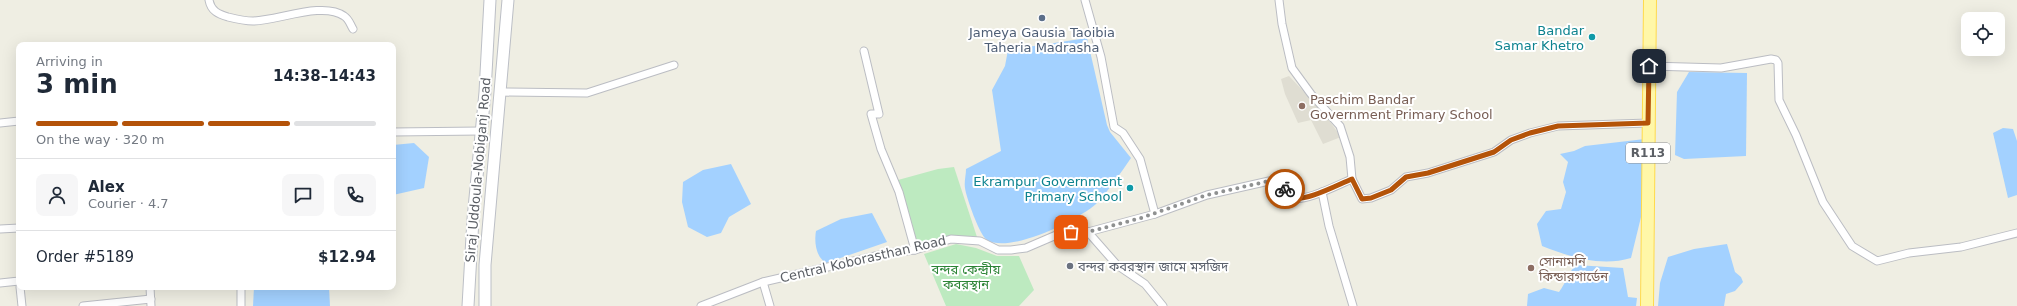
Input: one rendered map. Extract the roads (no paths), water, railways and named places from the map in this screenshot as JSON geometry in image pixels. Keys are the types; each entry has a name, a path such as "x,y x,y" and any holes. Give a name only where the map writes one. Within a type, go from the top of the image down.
{"main road":[{"name":"Siraj Uddoula-Nobiganj Road","path":"468,306 473,219 490,0"},
{"name":"Siraj Uddoula-Nobiganj Road","path":"485,306 485,265 498,131 499,92 508,0"},
{"name":"R113","path":"1647,306 1650,0"},
{"path":"488,34 504,34"}],"street":[{"path":"209,0 213,10 220,15 236,19 253,21 317,11 332,12 344,16 353,29"},
{"path":"1085,0 1101,57 1114,127 1123,133 1140,159 1155,214"},
{"path":"1279,0 1292,68 1311,94 1340,126 1350,157 1352,179 1362,199 1371,198 1391,190 1406,177 1494,152 1511,140 1530,133 1558,126 1648,123"},
{"path":"864,51 879,114 871,114 881,149 899,192 915,250"},
{"path":"1649,66 1720,68 1771,59 1776,60 1778,63 1779,100 1796,135 1823,202 1852,246 1873,259 1881,260 1908,253 1961,246 2017,233"},
{"path":"499,92 587,93 674,65"},
{"path":"0,123 16,121"},
{"path":"396,132 481,131"},
{"name":"Central Koborasthan Road","path":"701,306 763,282 888,253 915,250 951,239 980,241 998,250 1026,248 1061,233 1081,230 1088,232 1155,214 1207,195 1269,181 1276,180 1281,183 1291,198 1296,199 1322,192 1352,179"},
{"path":"1322,192 1328,226 1353,306"},
{"path":"0,229 16,228"},
{"path":"1088,232 1117,265 1145,284 1164,306"},
{"path":"0,283 16,281"},
{"path":"763,282 770,306"},
{"path":"20,290 22,306"},
{"path":"83,306 151,302 150,290"},
{"path":"241,290 241,306"}],"water":[{"path":"1087,38 1107,125 1110,132 1131,158 1110,188 1096,204 1075,218 1043,233 1011,243 998,243 987,240 977,224 966,193 966,169 1001,151 992,90 1005,66 1008,50"},
{"path":"1689,72 1747,73 1746,156 1684,159 1675,155 1677,92"},
{"path":"2003,128 2013,129 2017,141 2017,195 2008,198 1993,133"},
{"path":"1645,139 1641,217 1631,258 1620,261 1586,260 1542,246 1537,224 1546,211 1561,209 1566,192 1563,182 1568,162 1560,154 1574,151 1585,146"},
{"path":"414,143 429,157 424,188 396,194 396,145"},
{"path":"731,164 751,204 729,217 721,233 707,237 688,227 682,202 683,182 703,170"},
{"path":"872,213 887,242 826,263 820,257 816,249 816,231 841,219"},
{"path":"1727,244 1735,272 1741,277 1743,282 1735,291 1726,294 1724,306 1658,306 1660,283 1668,257 1694,249"},
{"path":"1576,265 1623,268 1628,297 1637,298 1636,306 1527,306 1528,294 1544,288 1559,292"},
{"path":"254,290 329,290 330,306 253,306"}],"place":[{"name":"Jameya Gausia Taoibia Taheria Madrasha","path":"1042,18"},
{"name":"Bandar Samar Khetro","path":"1592,37"},
{"name":"Paschim Bandar Government Primary School","path":"1302,106"},
{"name":"Ekrampur Government Primary School","path":"1130,188"},
{"name":"বন্দর কবরস্থান জামে মসজিদ","path":"1070,266"},
{"name":"সোনামনি কিন্ডারগার্ডেন","path":"1531,268"}],"park label":[{"name":"বন্দর কেন্দ্রীয় কবরস্থান","path":"966,276"}]}
